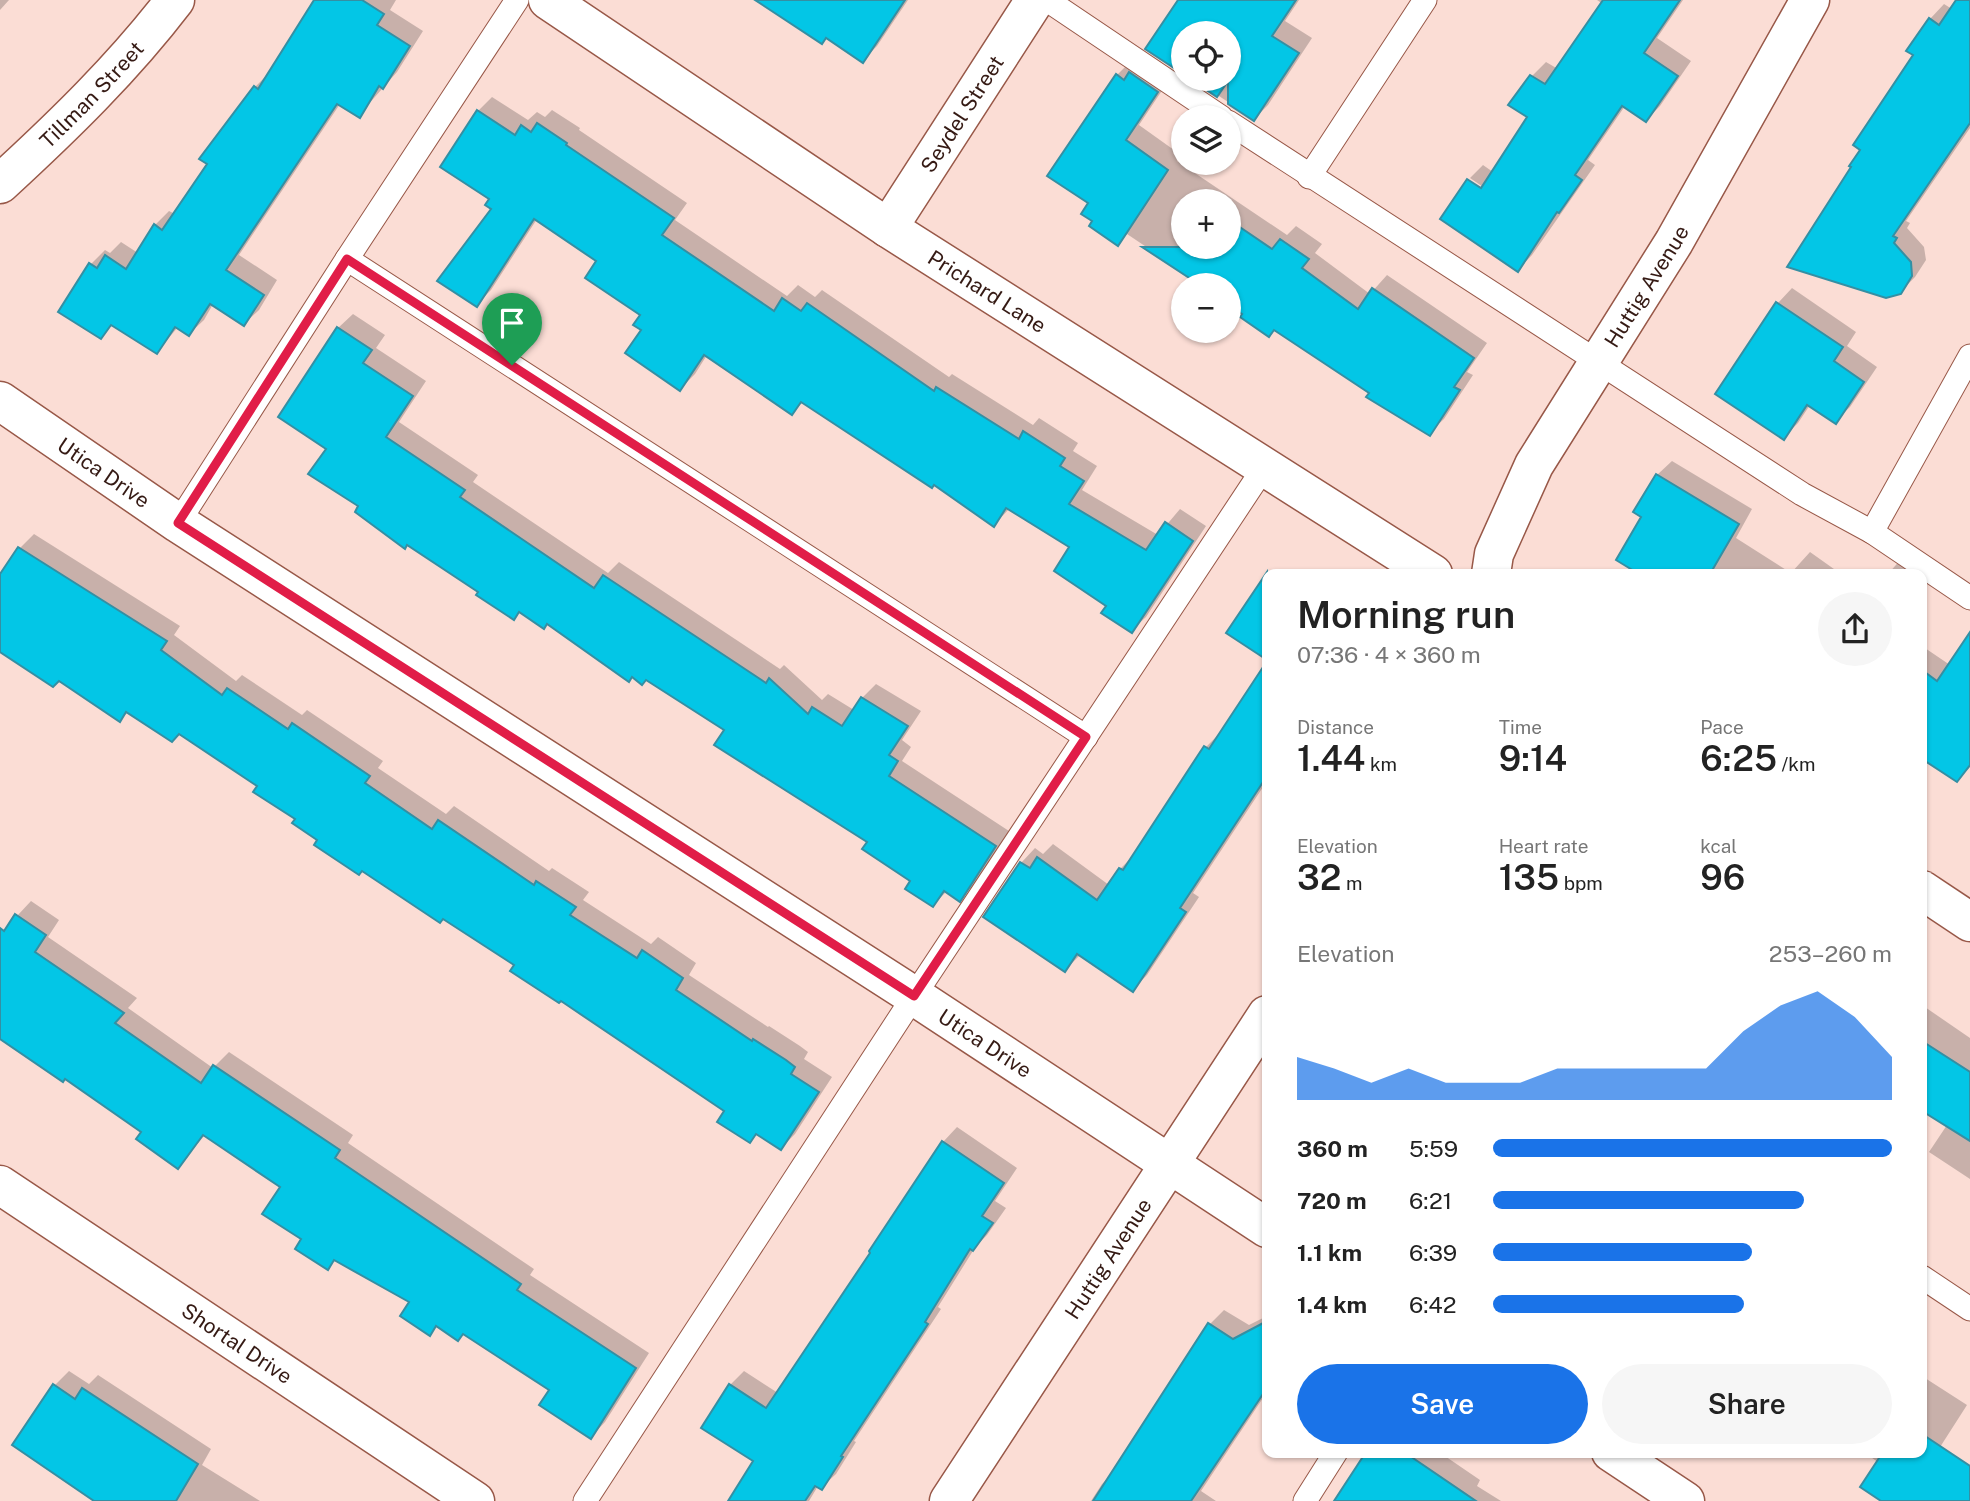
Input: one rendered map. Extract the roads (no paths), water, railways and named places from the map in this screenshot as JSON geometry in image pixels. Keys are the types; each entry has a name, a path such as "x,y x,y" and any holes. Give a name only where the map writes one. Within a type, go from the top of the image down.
{"street":[{"name":"Tillman Street","path":"0,184 81,109 143,42 176,0"},
{"name":"Prichard Lane","path":"548,0 888,228 1425,569"},
{"name":"Seydel Street","path":"888,228 1035,0"},
{"name":"Huttig Avenue","path":"1492,569 1494,554 1534,465 1674,242 1810,0"},
{"name":"Utica Drive","path":"0,401 178,523 914,996 1262,1225"},
{"path":"1927,893 1970,922"},
{"name":"Huttig Avenue","path":"949,1501 1262,1023"},
{"name":"Shortal Drive","path":"0,1185 475,1501"},
{"path":"1620,1458 1685,1501"}],"lane":[{"path":"178,523 517,0"},
{"path":"1047,0 1203,105"},
{"path":"1309,177 1425,0"},
{"path":"1241,131 1802,495 1872,532 1927,569"},
{"path":"347,259 1086,737"},
{"path":"1872,532 1970,356"},
{"path":"585,1501 914,996 1265,466"},
{"path":"1927,569 1970,598"},
{"path":"1927,1280 1970,1309"},
{"path":"1305,1501 1332,1458"}]}
